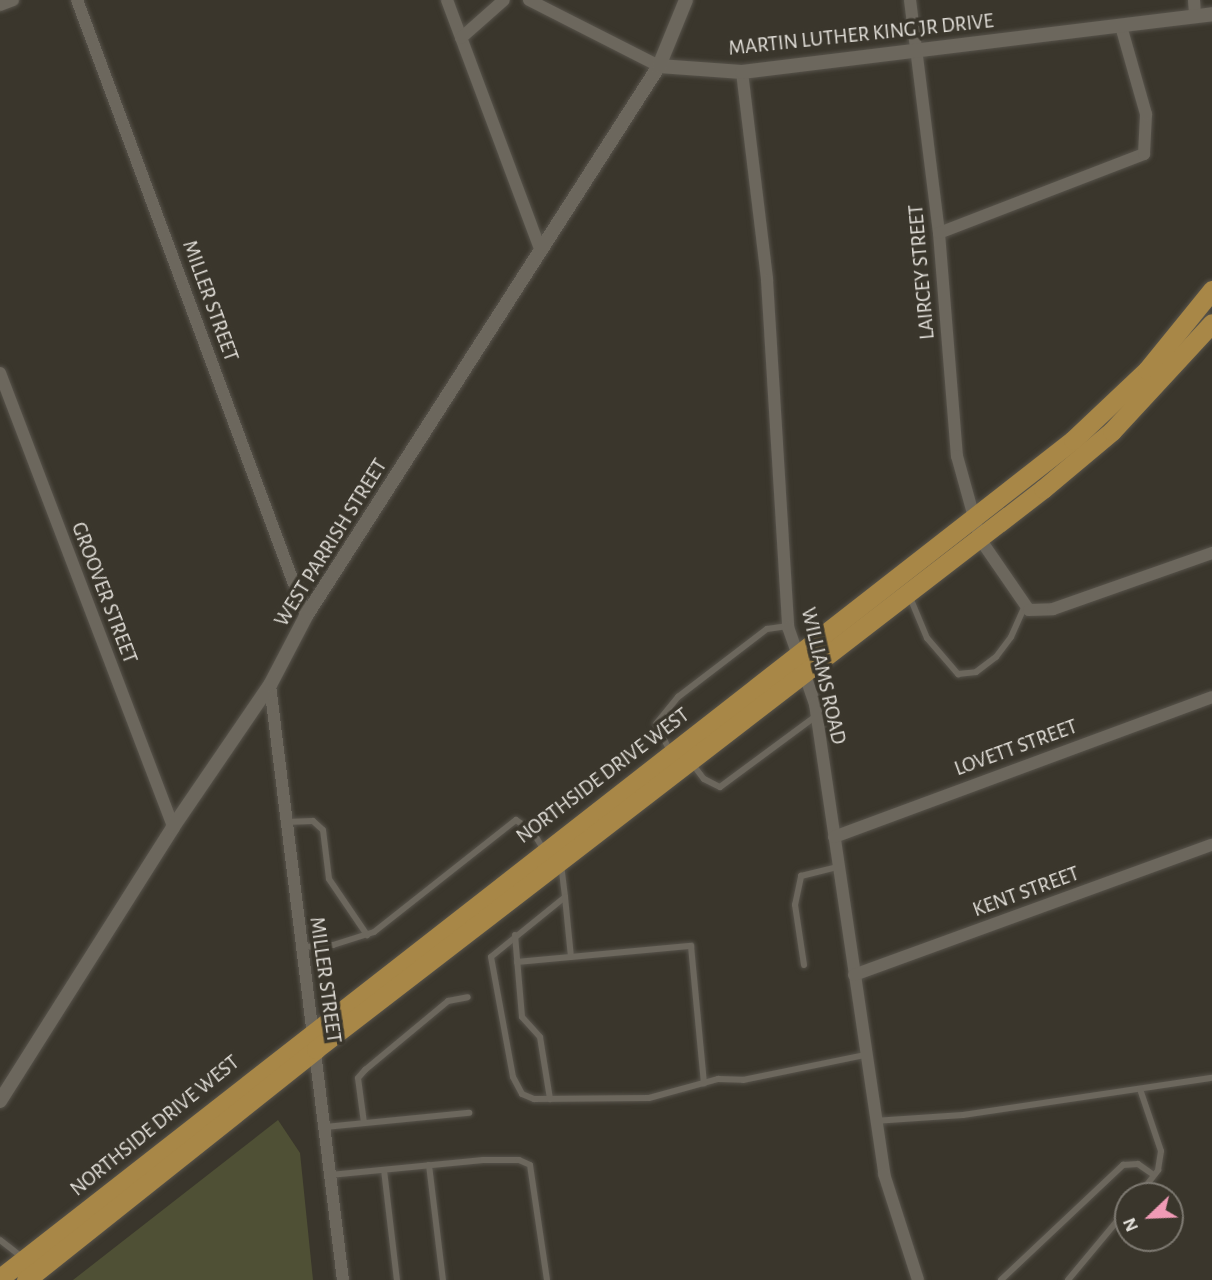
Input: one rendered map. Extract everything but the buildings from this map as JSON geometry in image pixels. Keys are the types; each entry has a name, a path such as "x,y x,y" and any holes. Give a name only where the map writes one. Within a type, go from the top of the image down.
{"main road":[{"name":"NORTHSIDE DRIVE WEST","path":"26,1280 544,850 1073,440 1147,370 1212,290"},
{"name":"NORTHSIDE DRIVE WEST","path":"0,1278 314,1039 561,864 980,539 1112,431 1212,323"}],"street":[{"path":"0,5 13,0"},
{"name":"MILLER STREET","path":"77,0 306,616"},
{"path":"447,0 541,251"},
{"path":"461,38 504,0"},
{"name":"MARTIN LUTHER KING JR DRIVE","path":"528,0 659,66 742,72 1212,15"},
{"name":"WEST PARRISH STREET","path":"0,1101 173,827 270,685 306,616 659,66 686,0"},
{"name":"LAIRCEY STREET","path":"910,0 939,233 957,456 971,519 980,539"},
{"path":"1194,0 1195,16"},
{"path":"939,233 1144,154 1146,114 1121,26"},
{"name":"WILLIAMS ROAD","path":"742,72 767,279 788,626 816,716 874,1121 884,1174 918,1280"},
{"name":"GROOVER STREET","path":"0,373 173,827"},
{"path":"980,539 1029,610 1053,609 1212,553"},
{"name":"MILLER STREET","path":"270,685 342,1280"},
{"name":"LOVETT STREET","path":"834,837 1212,697"},
{"name":"KENT STREET","path":"854,975 1212,845"}],"lane":[{"path":"909,594 927,638 958,674 976,672 996,657 1012,638 1025,605"},
{"path":"671,753 656,724 670,706 766,629 788,626"},
{"path":"691,762 704,779 720,787 816,716"},
{"path":"301,947 333,945 367,935 396,919 516,820 533,832 544,850"},
{"path":"286,822 313,821 323,830 329,879 367,935"},
{"path":"561,864 571,957"},
{"path":"804,965 794,905 801,876 838,867"},
{"path":"565,897 491,957 490,966 513,1077 522,1094 550,1099 649,1098 704,1083 865,1055"},
{"path":"515,935 523,1017 540,1037 550,1099"},
{"path":"517,962 691,946 704,1083"},
{"path":"364,1123 358,1078 448,1001 468,997"},
{"path":"874,1121 962,1115 1212,1078"},
{"path":"1140,1089 1161,1151 1154,1175 1149,1182"},
{"path":"325,1127 469,1113"},
{"path":"330,1175 495,1160 530,1165 548,1280"},
{"path":"1001,1280 1123,1165 1138,1164 1154,1175"},
{"path":"429,1165 443,1280"},
{"path":"384,1170 397,1280"},
{"path":"1068,1280 1114,1225"},
{"path":"0,1240 24,1259"}],"green space":[{"path":"278,1120 300,1153 313,1280 73,1280"}]}
